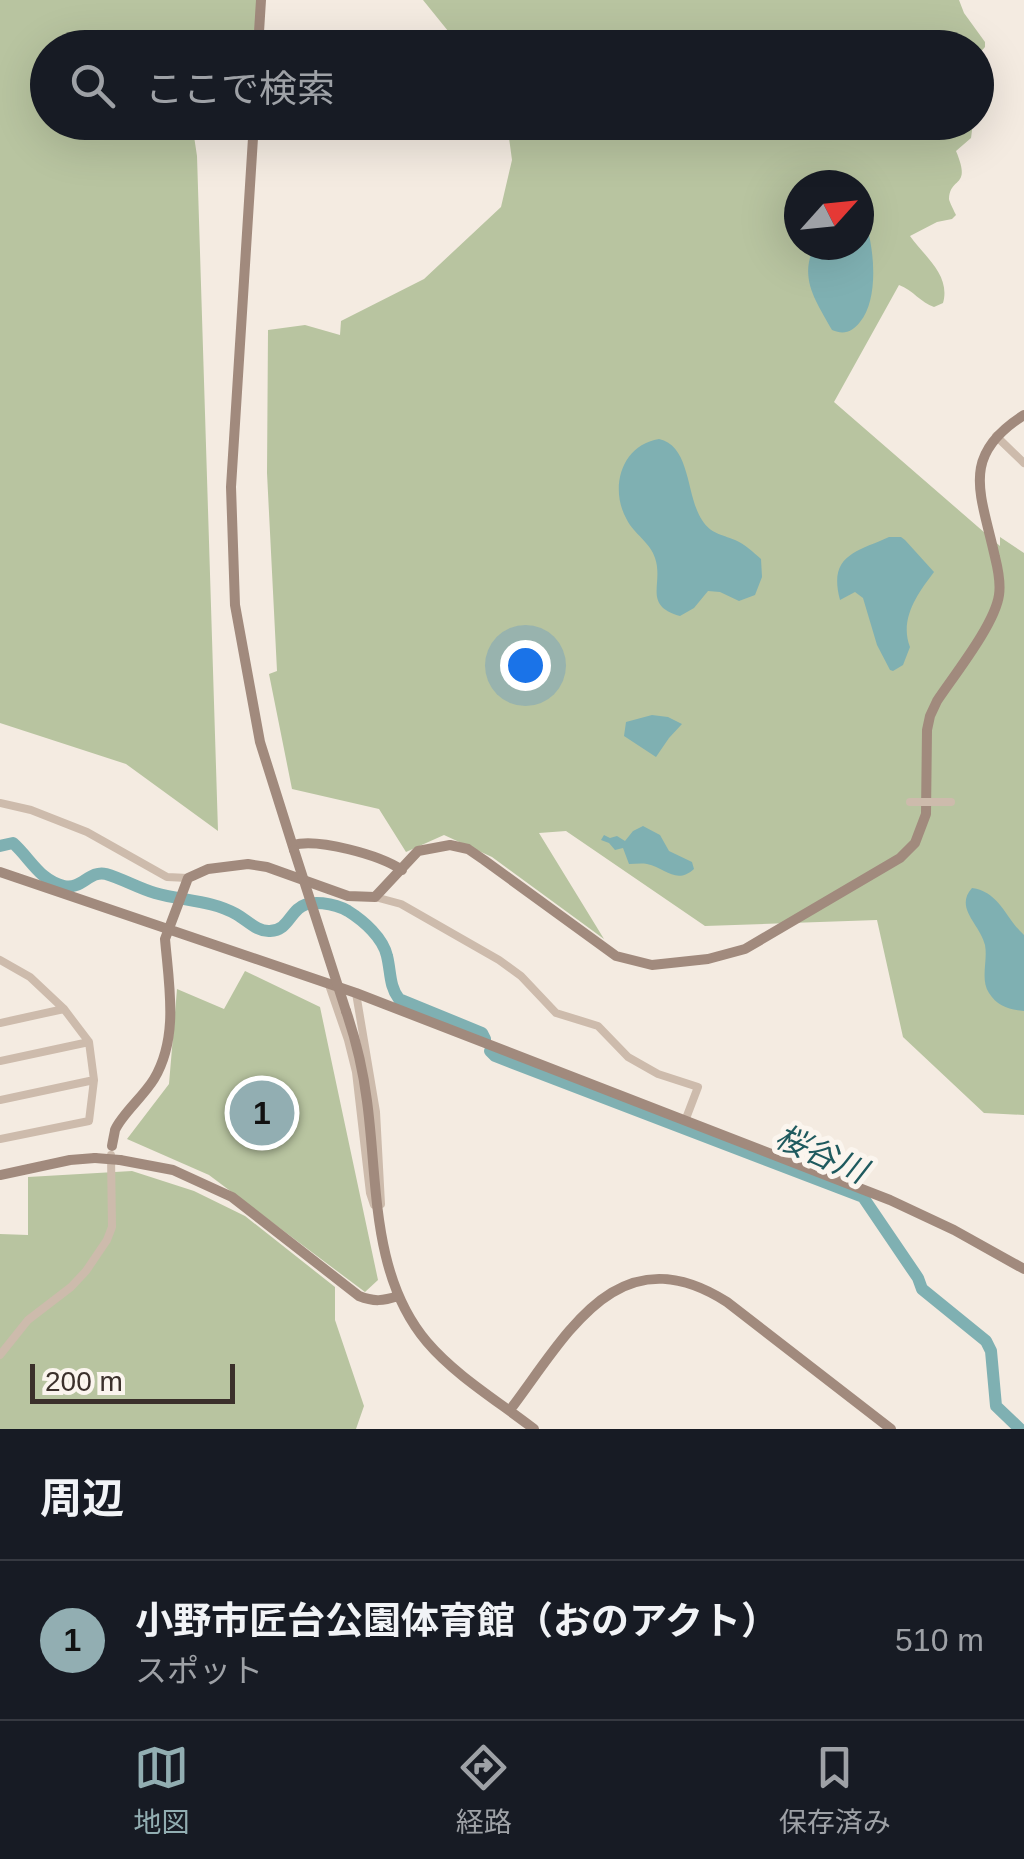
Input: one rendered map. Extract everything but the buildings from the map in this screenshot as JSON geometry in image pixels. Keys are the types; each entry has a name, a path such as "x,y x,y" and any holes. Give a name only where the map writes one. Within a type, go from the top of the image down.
{"street":[{"path":"260,30 262,0"},
{"path":"253,140 231,488 235,606 260,742 361,1064 381,1224 388,1267 398,1296 441,1358 534,1429"},
{"path":"375,897 418,851 450,845 468,850 616,956 652,965 708,959 745,949 900,858 914,843 926,814 930,716 993,614 999,597 1000,580 979,481 981,462 1002,429 1024,414"},
{"path":"996,436 1024,463"},
{"path":"910,802 951,802"},
{"path":"0,803 69,824 167,876 188,878 208,869 248,864 348,896 375,897 401,904 499,960 521,976 556,1012 598,1026 628,1057 658,1074 698,1087 685,1121"},
{"path":"294,847 307,842 377,856 402,870"},
{"path":"0,872 329,983 890,1200 1024,1269"},
{"path":"0,1355 28,1320 86,1271 107,1240 112,1226 115,1130 142,1098 166,1051 171,1018 166,939 188,878"},
{"path":"0,960 30,977 64,1008 89,1042 94,1080 89,1120 0,1139"},
{"path":"329,983 356,1072 370,1193 381,1224"},
{"path":"356,993 376,1112 381,1224"},
{"path":"0,1023 64,1008"},
{"path":"0,1061 89,1042"},
{"path":"0,1100 94,1080"},
{"path":"0,1175 55,1162 95,1158 173,1170 232,1197 359,1296 384,1301 398,1296"},
{"path":"510,1410 594,1303 622,1286 670,1278 699,1286 726,1302 891,1429"}],"green space":[{"path":"0,0 257,0 258,30 30,30 30,140 195,140 218,831 126,764 0,723"},
{"path":"423,0 959,0 976,30 447,30"},
{"path":"509,140 969,140 956,151 962,171 949,199 956,215 910,236 940,275 943,303 929,305 899,285 834,402 1000,546 1000,537 1024,553 1024,1115 984,1113 903,1037 877,920 705,926 566,831 539,833 604,939 492,857 444,835 406,852 379,809 292,789 269,674 277,671 267,473 268,330 305,325 340,335 341,321 424,279 501,207 512,160"},
{"path":"245,971 320,1007 378,1280 365,1292 209,1175 127,1139 169,1084 177,989 224,1009"},
{"path":"132,1171 194,1191 245,1216 335,1287 335,1320 364,1406 356,1429 0,1429 0,1234 28,1235 28,1177"}],"water":[{"path":"809,260 873,260 867,310 851,330 832,330 811,289"},
{"path":"659,439 677,451 705,525 761,559 762,577 755,595 739,601 708,591 694,608 680,616 661,606 655,558 627,520 619,495 627,459 646,443"},
{"path":"889,537 905,540 934,572 912,607 907,626 910,647 903,665 893,671 877,645 863,598 855,592 840,600 837,585 838,573 848,557"},
{"path":"652,715 682,724 656,757 624,736 626,722"},
{"path":"643,826 660,835 669,851 692,862 694,869 676,876 647,864 629,864 623,848 615,850 601,840 604,835 625,841"},
{"path":"972,888 996,900 1024,935 1024,1011 1000,1004 986,988 985,945 966,902"}],"waterway":[{"name":"桜谷川","path":"0,846 13,843 42,874 64,886 106,874 155,893 226,909 265,931 280,928 298,909 309,904 343,908 366,925 381,943 399,999 482,1033 485,1039"},
{"name":"桜谷川","path":"490,1051 863,1197 922,1289 986,1341 991,1351 996,1406 1020,1429"}],"place":[{"name":"小野市匠台公園体育館（おのアクト）","path":"262,1113"}]}
